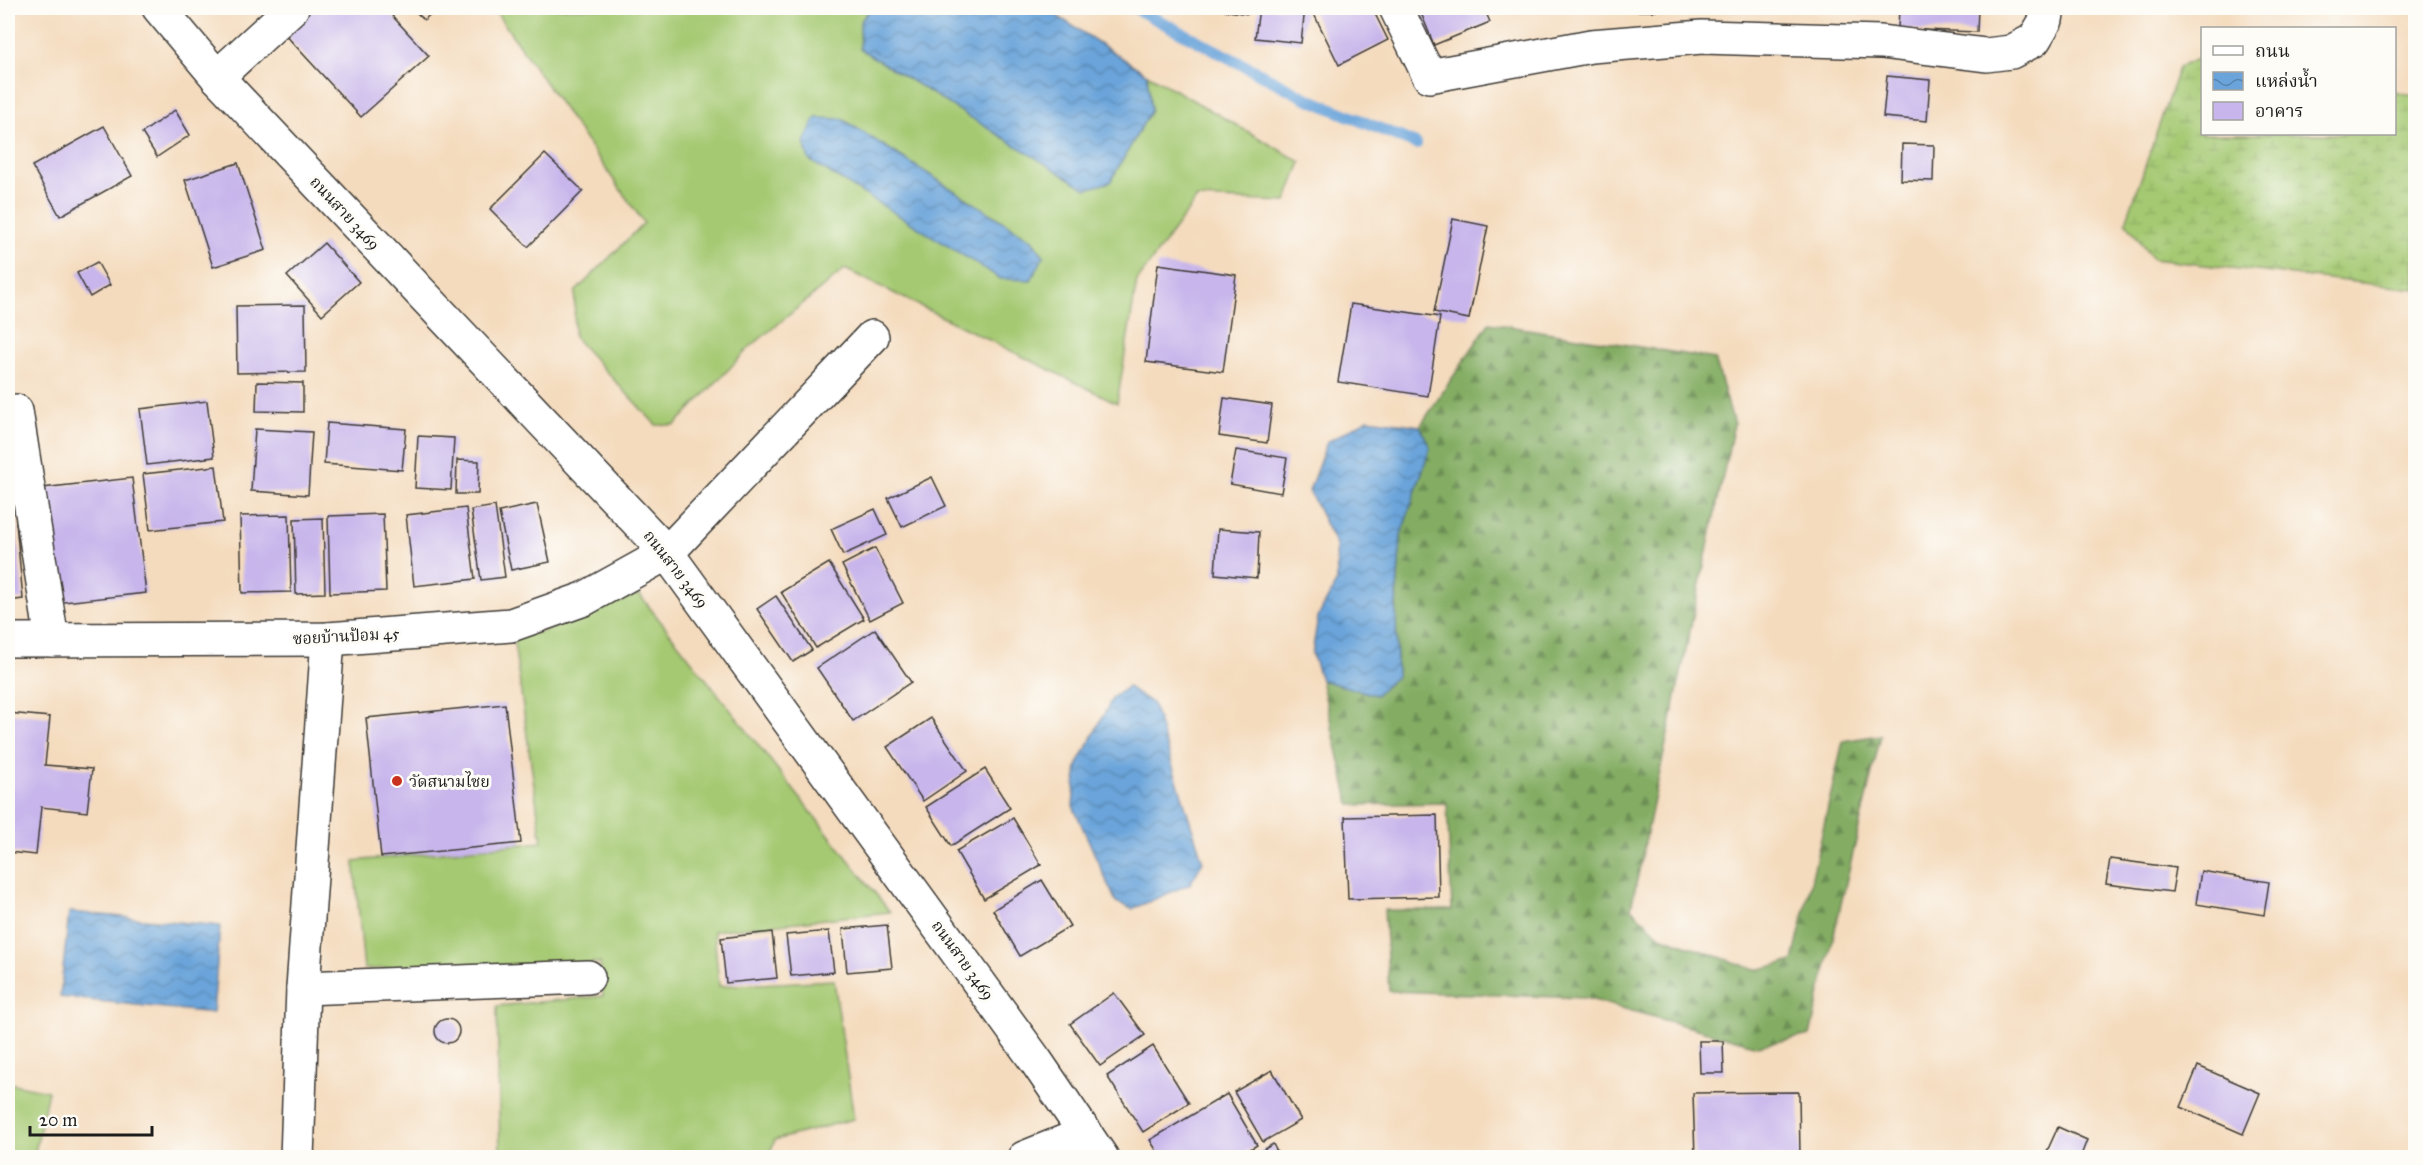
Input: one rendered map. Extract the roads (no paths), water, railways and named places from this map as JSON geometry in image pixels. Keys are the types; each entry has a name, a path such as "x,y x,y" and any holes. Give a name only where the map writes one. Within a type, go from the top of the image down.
{"street":[{"name":"ถนนสาย 3469","path":"159,8 217,77 667,553 1094,1145"},
{"path":"217,77 291,8"},
{"path":"1396,8 1429,76 1591,46 1702,37 1881,42 1986,55 2011,52 2034,40 2046,20 2048,8"},
{"name":"ซอยบ้านป้อม 45","path":"8,640 328,639 511,624 584,599 667,553 872,338"},
{"path":"16,411 52,640"},
{"path":"297,1158 303,988 328,639"},
{"path":"303,988 588,977"},
{"path":"1024,1158 1094,1145"}],"water":[{"path":"871,8 1045,8 1147,74 1151,110 1110,182 1086,189 860,49 860,22"},
{"path":"816,118 842,119 1032,240 1044,256 1031,280 1001,279 809,160 804,142"},
{"path":"1368,419 1420,426 1430,448 1401,535 1396,606 1397,676 1376,695 1321,680 1312,654 1318,617 1337,581 1336,545 1309,491 1327,442"},
{"path":"1128,687 1153,704 1203,862 1190,884 1132,909 1116,902 1073,806 1077,766 1113,697"},
{"path":"69,912 220,926 213,1013 60,997"}],"waterway":[{"path":"1135,8 1304,97 1416,144"}],"place":[{"name":"วัดสนามไชย","path":"397,781"}]}
